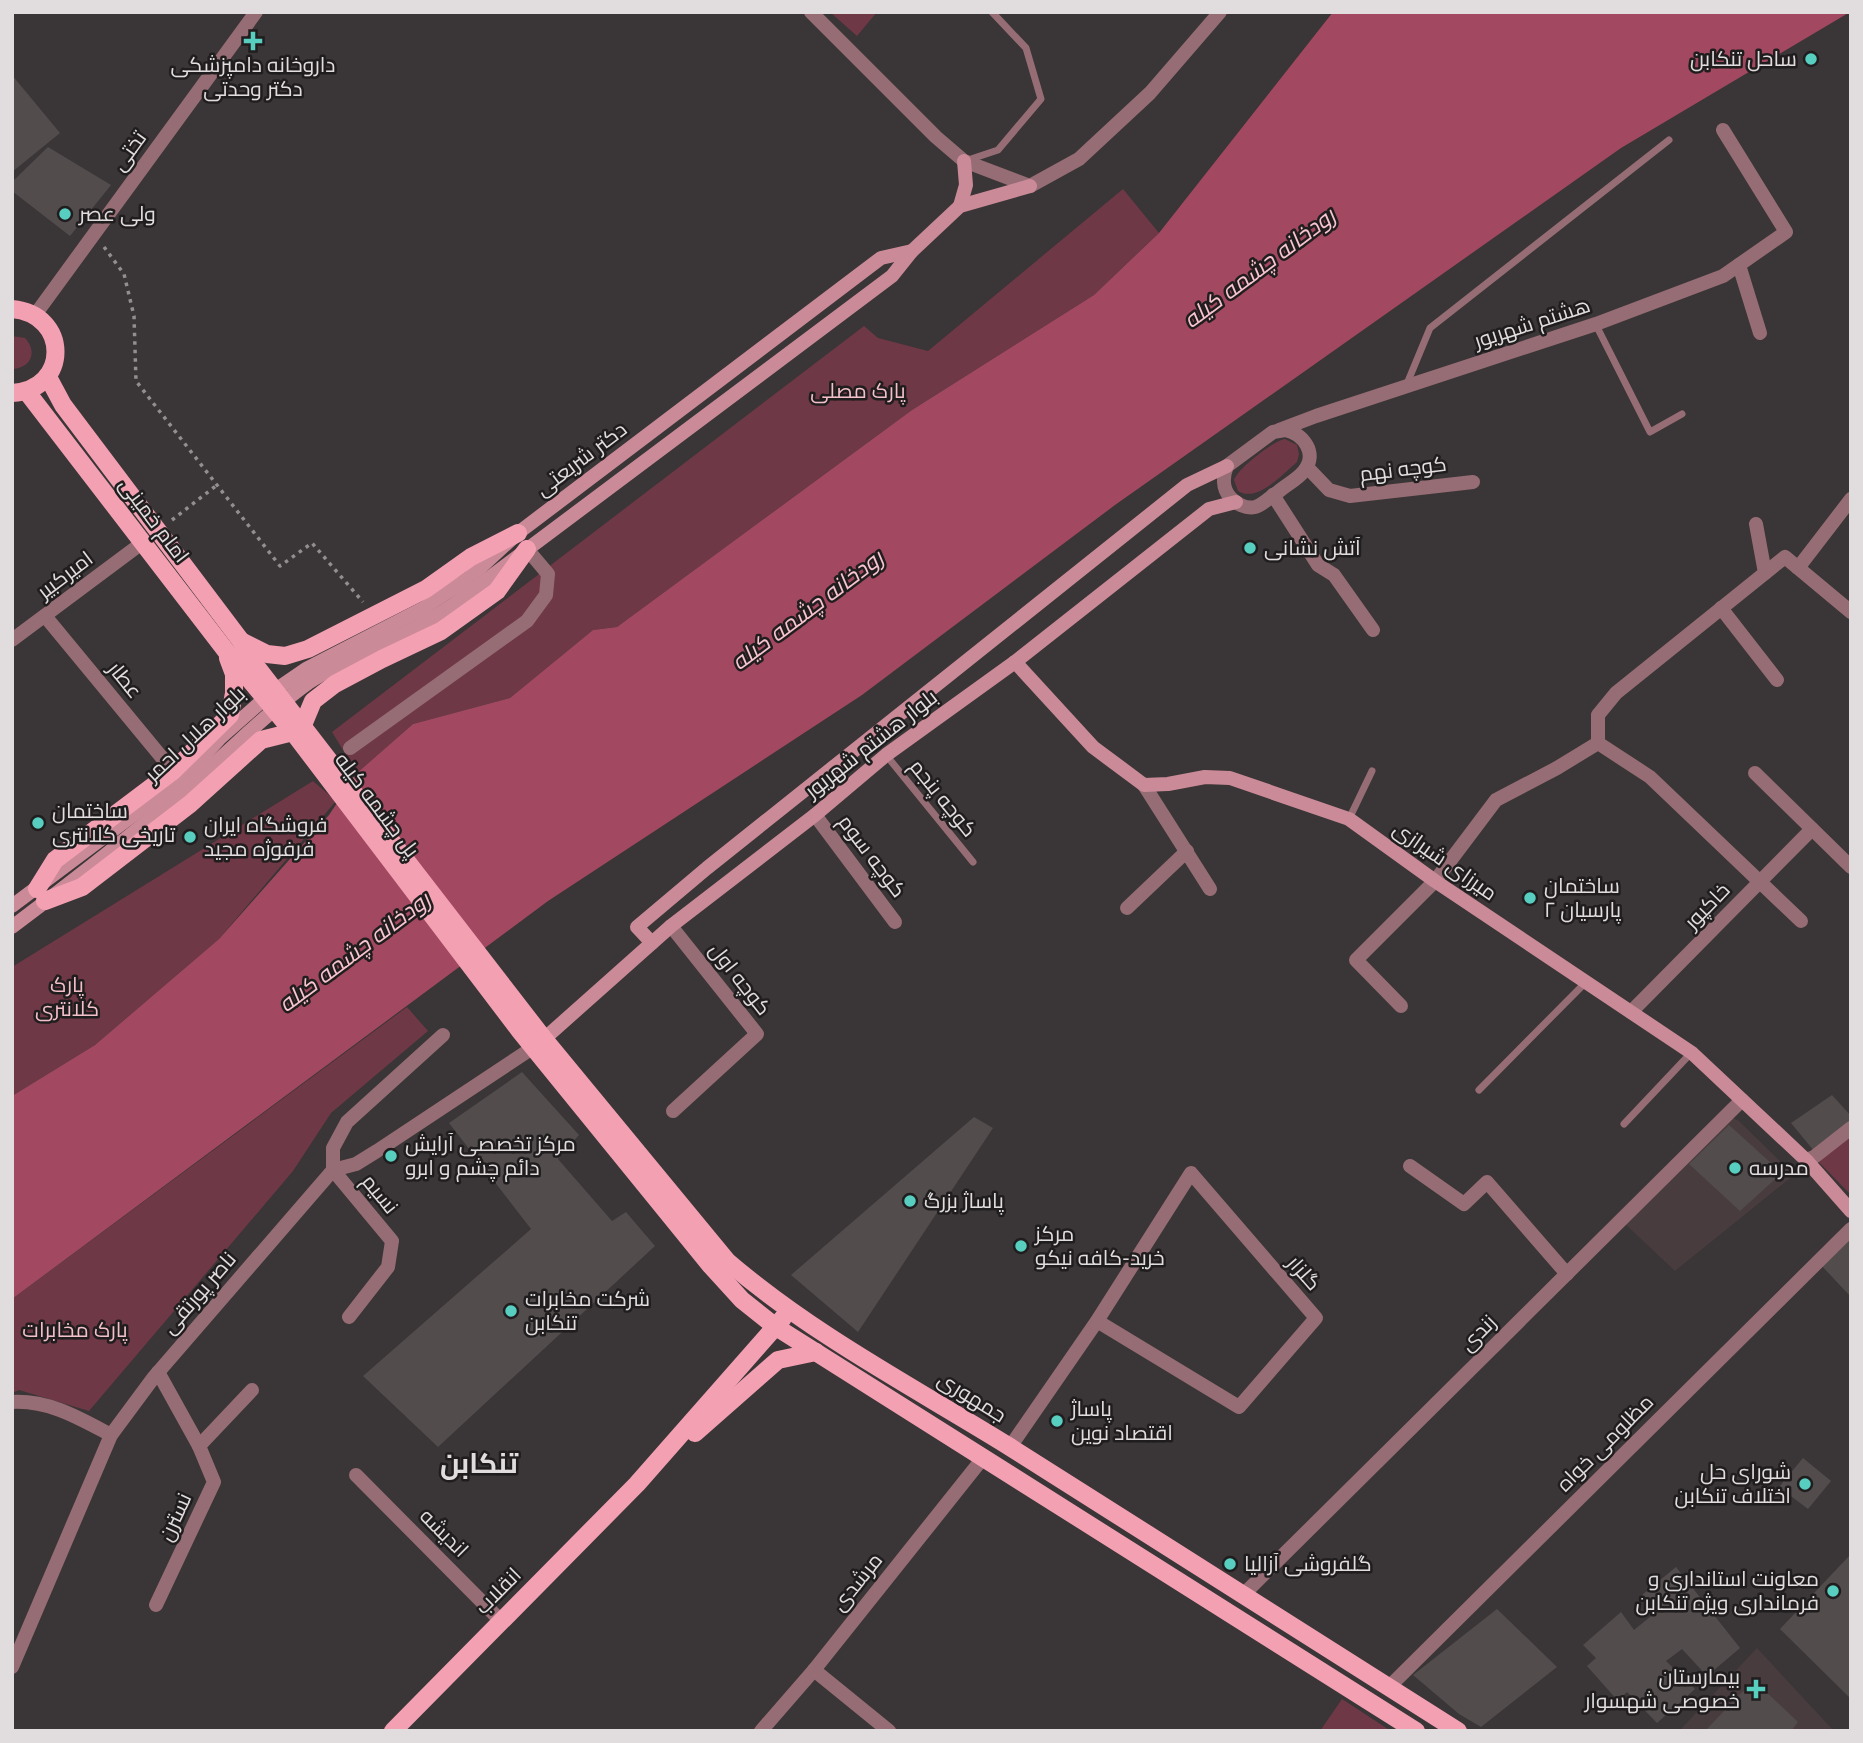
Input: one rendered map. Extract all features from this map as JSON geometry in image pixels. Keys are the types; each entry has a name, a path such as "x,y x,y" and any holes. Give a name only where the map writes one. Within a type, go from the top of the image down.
{"main road":[{"path":"12,309 28,311 49,328 56,352 48,377 39,386 20,393"},
{"name":"امام خمینی","path":"48,377 64,405 158,531 251,671"},
{"name":"امام خمینی","path":"20,393 142,543 233,646"},
{"path":"41,895 55,860 173,771 230,715 234,693 233,646 285,656 308,649 426,589 471,557 522,541"},
{"path":"41,895 82,887 190,804 261,740 298,729 313,701 335,684 441,632 497,591 522,541"},
{"name":"پل چشمه کیله","path":"251,671 526,1027"},
{"name":"جمهوری","path":"526,1027 711,1266 743,1300 776,1327 1416,1731"},
{"name":"جمهوری","path":"539,1044 727,1261 757,1286 789,1309 1458,1731"},
{"name":"انقلاب","path":"393,1731 637,1484 789,1309"},
{"name":"انقلاب","path":"637,1484 778,1360 816,1352"}],"street":[{"name":"تختی","path":"35,315 256,12"},
{"path":"811,12 936,137 964,161 1030,186 1079,159 1150,93 1220,12"},
{"name":"هشتم شهریور","path":"1279,430 1595,324 1723,276 1786,232 1723,130"},
{"path":"960,206 966,185 964,161"},
{"name":"دکتر شریعتی","path":"271,693 306,669 424,608 727,401 892,276 912,251 960,206 1030,186"},
{"name":"دکتر شریعتی","path":"280,705 310,682 369,648 430,621 522,541 713,385 881,258 912,251"},
{"path":"1739,265 1760,333"},
{"path":"713,385 727,401"},
{"path":"1279,430 1292,431 1306,443 1310,455 1307,467 1303,473 1258,506 1244,506 1236,502 1225,487 1224,473 1227,466 1279,430"},
{"name":"بلوار هشتم شهریور","path":"652,943 637,927 718,859 1187,485 1227,466"},
{"name":"کوچه نهم","path":"1307,467 1329,491 1350,496 1473,482"},
{"path":"1273,495 1318,565 1334,575 1373,630"},
{"path":"1798,568 1851,499"},
{"name":"بلوار هشتم شهریور","path":"539,1044 671,926 815,815 886,755 1015,662 1209,509 1236,502"},
{"path":"1756,524 1765,573"},
{"path":"350,748 527,621 545,595 548,574 522,541"},
{"name":"امیرکبیر","path":"12,639 142,543"},
{"path":"1598,743 1598,715 1616,693 1785,557 1851,612"},
{"path":"1721,608 1777,680"},
{"name":"عطار","path":"45,616 173,771"},
{"path":"1015,662 1093,747 1144,785 1210,888"},
{"name":"بلوار هلال احمر","path":"12,927 41,895 184,777 220,738 271,693"},
{"name":"بلوار هلال احمر","path":"12,906 41,895 191,784 280,705"},
{"path":"1401,1006 1356,960 1435,881 1496,800 1598,743"},
{"path":"1598,743 1650,777 1801,921"},
{"path":"1755,772 1851,867"},
{"name":"میرزای شیرازی","path":"1144,785 1168,784 1205,777 1230,778 1349,819 1435,881 1692,1053 1806,1160 1851,1210"},
{"name":"کوچه سوم","path":"815,815 895,922"},
{"name":"خاکپور","path":"1631,1012 1812,829"},
{"path":"1127,908 1187,851"},
{"name":"کوچه اول","path":"671,926 757,1034 673,1111"},
{"path":"333,1170 333,1148 347,1122 443,1035"},
{"name":"ناصر پورتقی","path":"12,1667 111,1436 158,1372 333,1170 356,1164 539,1044"},
{"name":"زندی","path":"1243,1595 1742,1100"},
{"path":"1806,1160 1814,1157 1851,1128"},
{"path":"1410,1166 1464,1204 1487,1182 1567,1273"},
{"name":"نسیم","path":"333,1170 391,1241 388,1267 349,1317"},
{"name":"گلزار","path":"1010,1447 1097,1321 1191,1173 1316,1318 1239,1407 1097,1321"},
{"name":"مظلومی خواه","path":"1389,1687 1851,1229"},
{"name":"نسترن","path":"156,1605 214,1482 199,1446 158,1372"},
{"path":"199,1446 252,1390"},
{"path":"12,1402 33,1401 72,1414 111,1436"},
{"name":"مرشدی","path":"761,1731 814,1670 983,1458"},
{"name":"اندیشه","path":"356,1475 501,1621"},
{"path":"814,1670 889,1731"}],"lane":[{"path":"964,161 998,149 1041,99 1026,48 992,12"},
{"path":"1406,386 1430,328 1669,140"},
{"path":"1595,324 1650,432 1682,414"},
{"name":"کوچه پنجم","path":"886,755 973,862"},
{"path":"1349,819 1372,771"},
{"path":"1479,1090 1586,982"},
{"path":"1624,1124 1692,1053"}],"path":[{"path":"94,234 124,274 134,316 136,381 280,566 312,543 374,615"},
{"path":"158,531 217,485"}],"shaded area":[{"path":"1733,1118 1794,1175 1675,1271 1624,1223"},
{"name":"بیمارستان خصوصی شهسوار","path":"1757,1648 1834,1731 1679,1731"}],"green space":[{"path":"830,12 877,12 857,36"},
{"name":"پارک مصلی","path":"1123,189 1159,233 1094,295 912,410 617,627 593,630 510,698 413,724 357,773 332,732 864,326 878,338 928,351"},
{"path":"12,336 25,338 32,354 24,366 12,369"},
{"path":"1285,439 1297,445 1297,462 1261,490 1245,494 1238,491 1234,480 1242,469 1265,450"},
{"name":"پارک کلانتری","path":"313,781 336,801 219,939 95,1045 12,1096 12,967"},
{"name":"پارک مخابرات","path":"407,1007 428,1031 331,1113 293,1171 89,1411 19,1390 12,1393 12,1299"},
{"path":"1851,1128 1851,1195 1814,1157"},
{"path":"1342,1699 1391,1731 1320,1731"}],"water":[{"name":"رودخانه چشمه کیله","path":"1333,12 1850,12 1621,148 1115,505 862,695 548,901 12,1299 12,1096 95,1045 219,939 329,815 357,773 413,724 510,698 593,630 617,627 912,410 1094,295 1159,233"}],"building":[{"path":"12,75 60,133 12,172"},
{"name":"ولی عصر","path":"48,147 111,185 70,236 12,191 12,182"},
{"name":"شرکت مخابرات تنکابن","path":"522,1072 579,1135 558,1159 612,1221 626,1212 655,1246 438,1447 363,1376 531,1229 449,1123"},
{"path":"1832,1095 1851,1116 1851,1124 1814,1151 1791,1123"},
{"name":"پاساژ بزرگ","path":"974,1117 993,1128 858,1332 791,1275"},
{"name":"مدرسه","path":"1729,1125 1782,1173 1740,1211 1689,1164"},
{"path":"1851,1236 1851,1297 1820,1264"},
{"name":"شورای حل اختلاف تنکابن","path":"1803,1458 1831,1481 1808,1509 1779,1487"},
{"name":"معاونت استانداری و فرمانداری ویژه تنکابن","path":"1851,1554 1851,1699 1780,1629"},
{"path":"1676,1567 1740,1648 1707,1676 1682,1649 1666,1661 1695,1689 1657,1723 1627,1692 1618,1701 1587,1666 1596,1658 1583,1645 1621,1612 1634,1630 1655,1613 1642,1595"},
{"path":"1497,1609 1557,1667 1481,1727 1459,1714 1413,1675"},
{"path":"1759,1685 1798,1722 1791,1731 1705,1731 1743,1691 1748,1694"}],"place":[{"name":"داروخانه دامپزشکی دکتر وحدتی","path":"253,41"},
{"name":"ساحل تنکابن","path":"1811,59"},
{"name":"ولی عصر","path":"65,214"},
{"name":"آتش نشانی","path":"1250,548"},
{"name":"ساختمان تاریخی کلانتری","path":"38,823"},
{"name":"فروشگاه ایران فرفوژه مجید","path":"190,837"},
{"name":"ساختمان پارسیان ۲","path":"1530,898"},
{"name":"مرکز تخصصی آرایش دائم چشم و ابرو","path":"391,1156"},
{"name":"مدرسه","path":"1735,1168"},
{"name":"پاساژ بزرگ","path":"910,1201"},
{"name":"مرکز خرید-کافه نیکو","path":"1021,1246"},
{"name":"شرکت مخابرات تنکابن","path":"511,1311"},
{"name":"پاساژ اقتصاد نوین","path":"1057,1421"},
{"name":"شورای حل اختلاف تنکابن","path":"1805,1484"},
{"name":"گلفروشی آزالیا","path":"1230,1564"},
{"name":"معاونت استانداری و فرمانداری ویژه تنکابن","path":"1833,1591"},
{"name":"بیمارستان خصوصی شهسوار","path":"1756,1689"}],"district":[{"name":"تنکابن","path":"479,1463"}]}
